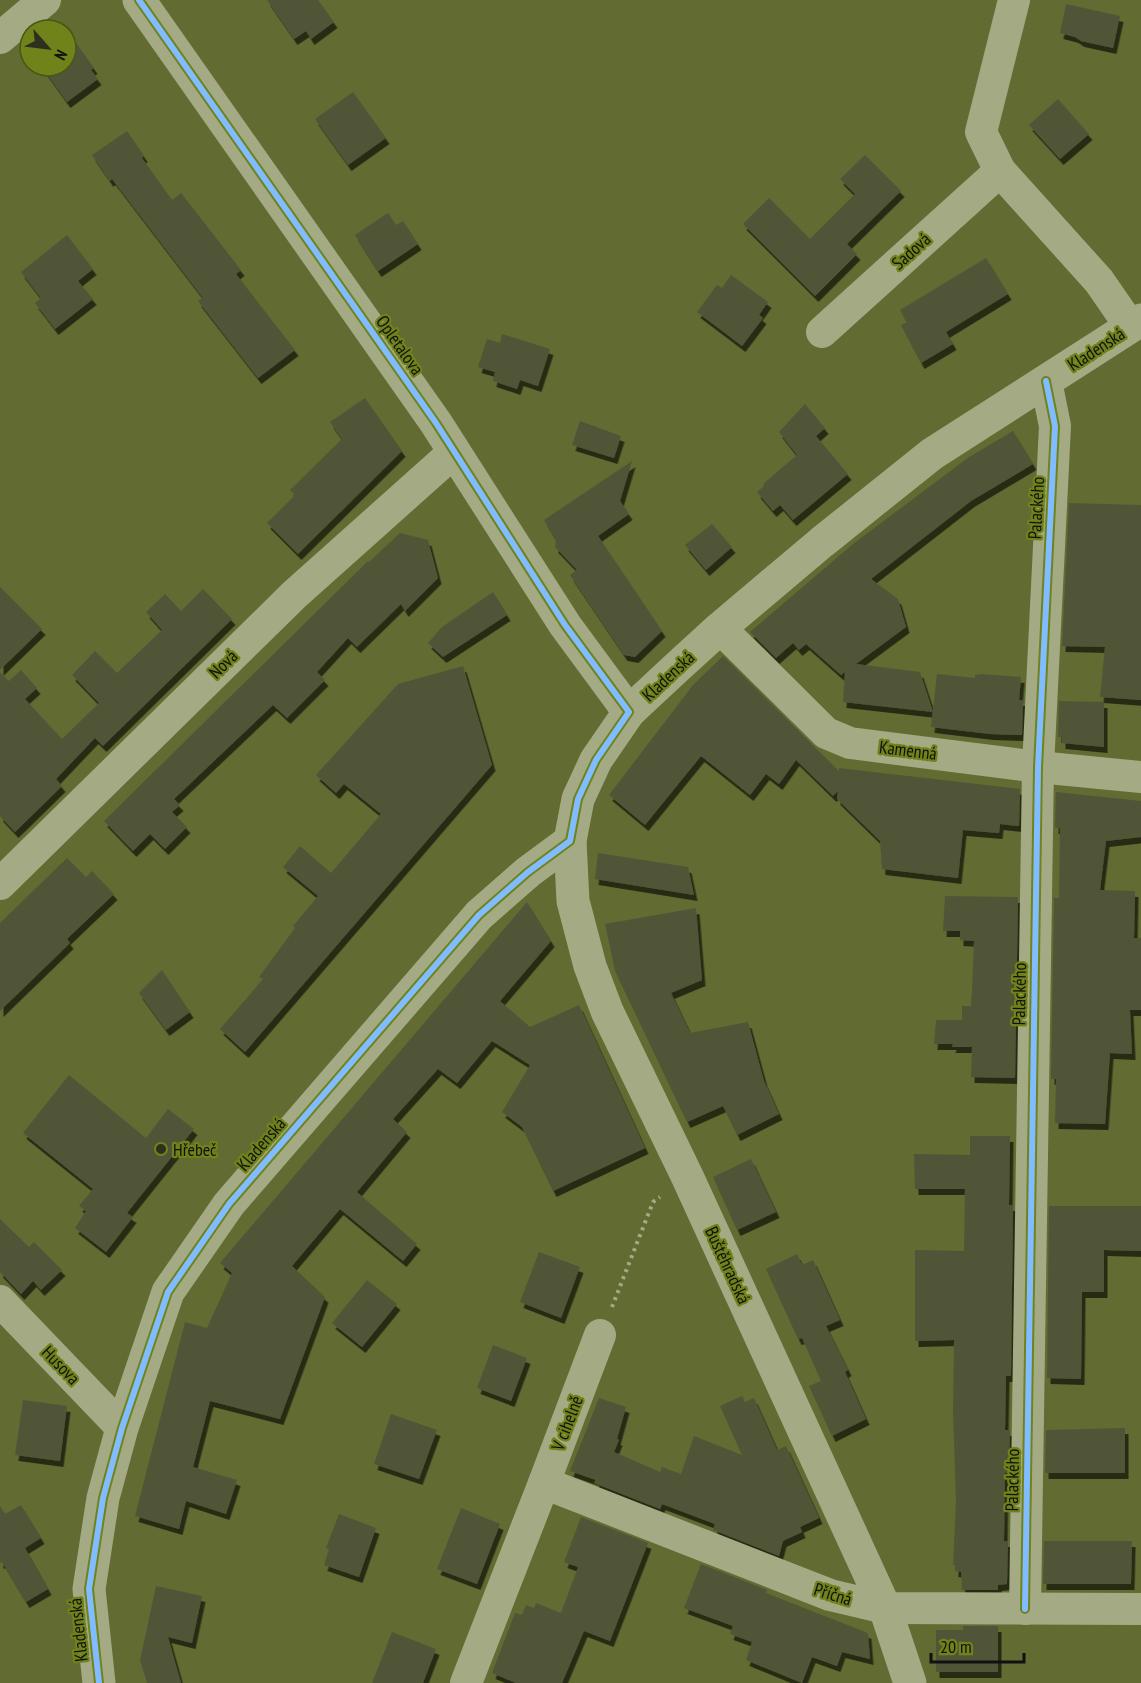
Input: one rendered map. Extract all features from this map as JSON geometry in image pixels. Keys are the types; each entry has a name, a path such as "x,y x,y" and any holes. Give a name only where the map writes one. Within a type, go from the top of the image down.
{"street":[{"path":"0,38 45,0"},
{"name":"Opletalova","path":"139,0 429,414 565,625 629,712"},
{"path":"1014,0 981,132 1000,171 1135,323"},
{"name":"Sadová","path":"822,332 1000,171"},
{"name":"Kladenská","path":"99,1683 89,1589 103,1498 122,1428 168,1292 229,1204 479,915 528,872 570,841 579,799 596,760 629,712 720,628 932,454 1135,323"},
{"name":"Palackého","path":"1025,1609 1038,767 1055,426 1046,381"},
{"name":"Nová","path":"0,884 294,595 454,452"},
{"name":"Kamenná","path":"720,628 826,733 850,743 1038,767 1141,777"},
{"name":"Buštěhradská","path":"570,841 573,901 590,966 607,1011 687,1176 885,1608 910,1683"},
{"name":"Husova","path":"0,1301 122,1428"},
{"name":"V cihelně","path":"466,1683 600,1335"},
{"name":"Příčná","path":"544,1483 830,1595 885,1608 1141,1609"}],"path":[{"path":"600,1335 653,1202 687,1176"}],"building":[{"path":"267,0 318,0 334,22 311,39 306,31 294,39"},
{"path":"1066,4 1120,16 1113,48 1081,41 1060,33"},
{"path":"78,46 94,68 91,70 98,79 67,102 50,78 78,78"},
{"path":"353,92 386,138 348,165 315,119"},
{"path":"1058,99 1089,134 1060,159 1029,125"},
{"path":"127,131 144,156 142,158 172,200 181,193 241,270 236,274 295,350 258,378 198,301 203,298 92,155"},
{"path":"865,155 901,191 847,244 857,254 815,296 743,224 769,198 810,239 855,194 840,179"},
{"path":"388,213 396,225 403,221 418,244 378,271 355,235"},
{"path":"67,235 93,269 78,281 93,299 55,329 35,303 41,298 21,272"},
{"path":"986,258 1008,294 946,332 953,344 921,363 901,325 907,322 900,310"},
{"path":"731,275 768,302 759,315 763,318 742,346 697,312 717,285 722,288"},
{"path":"502,334 550,349 538,386 520,380 517,389 493,381 495,372 478,367 487,339 500,343"},
{"path":"365,398 402,451 298,554 267,523 295,495 290,490 342,439 330,422"},
{"path":"805,404 825,428 816,436 848,474 793,520 780,505 773,511 757,492 797,455 779,432"},
{"path":"580,421 621,436 614,458 572,445"},
{"path":"1013,431 1033,464 971,501 871,579 898,599 906,627 856,664 920,672 933,712 843,702 845,672 841,675 806,644 799,650 793,643 776,658 750,632 853,544 969,457"},
{"path":"632,461 620,501 629,514 598,536 662,631 635,657 624,655 570,575 577,570 555,547 556,540 544,520"},
{"path":"1069,503 1141,505 1141,700 1100,697 1105,647 1062,646"},
{"path":"712,524 732,547 706,570 685,545"},
{"path":"400,533 428,540 438,578 405,611 401,604 357,647 348,638 317,672 325,680 287,718 273,705 174,799 180,805 172,812 187,827 165,849 150,834 133,851 104,821 368,561"},
{"path":"0,587 42,629 0,670"},
{"path":"203,589 232,619 103,746 95,738 56,779 62,786 15,832 0,816 0,672 9,681 21,670 37,688 25,699 62,739 99,703 72,675 95,651 117,673 162,630 146,612 165,594 181,611"},
{"path":"493,592 507,615 443,657 428,643 442,627"},
{"path":"723,656 839,771 839,768 1020,789 1019,826 1000,824 999,833 963,830 958,878 882,869 880,841 837,799 838,791 833,796 796,760 779,784 766,774 750,795 701,756 645,825 609,795 693,685"},
{"path":"463,666 492,765 245,1052 220,1029 263,979 259,977 295,928 293,926 318,896 283,867 300,846 331,873 381,814 344,784 336,793 316,775 398,684"},
{"path":"937,674 975,678 975,675 981,674 1021,677 1019,700 1023,700 1022,735 990,734 931,727"},
{"path":"1059,701 1104,702 1104,747 1062,743 1062,737 1058,737"},
{"path":"1056,792 1141,801 1141,837 1106,841 1100,890 1135,891 1134,938 1141,938 1141,1010 1130,1010 1132,1054 1110,1053 1105,1124 1055,1123 1056,1079 1051,1079 1054,898 1059,898 1060,828 1055,828"},
{"path":"598,853 688,867 694,895 595,879"},
{"path":"67,858 86,877 92,871 114,894 67,939 70,943 0,1011 0,923"},
{"path":"945,896 1018,897 1015,1078 971,1077 972,1047 934,1044 936,1020 962,1020 962,1006 971,1006 974,941 960,940 960,931 943,931"},
{"path":"527,902 551,941 500,1001 530,1027 579,1005 645,1148 553,1191 522,1127 502,1112 530,1065 492,1041 457,1083 438,1069 393,1119 407,1132 357,1192 417,1244 403,1261 340,1209 292,1266 325,1297 280,1419 210,1401 193,1467 237,1480 226,1514 186,1501 179,1529 135,1516 185,1322 207,1328 232,1273 220,1263"},
{"path":"696,908 702,980 671,993 690,1033 748,1022 764,1081 779,1114 737,1135 723,1106 687,1122 615,971 605,924"},
{"path":"162,970 190,1012 166,1030 139,993"},
{"path":"69,1075 146,1138 168,1109 194,1129 127,1213 133,1217 106,1252 75,1228 86,1211 79,1206 93,1189 23,1133"},
{"path":"970,1136 1010,1136 1009,1205 1013,1205 1011,1376 1006,1376 1005,1430 1010,1430 1009,1473 1005,1473 1004,1541 1008,1541 1007,1584 998,1585 998,1590 962,1590 961,1572 955,1571 955,1565 953,1565 956,1501 953,1412 954,1340 915,1341 915,1250 964,1251 965,1189 915,1189 914,1154 970,1155"},
{"path":"751,1159 776,1212 737,1230 713,1177"},
{"path":"1049,1206 1141,1206 1141,1251 1104,1250 1104,1292 1082,1292 1081,1379 1047,1378"},
{"path":"0,1219 29,1247 34,1242 62,1270 41,1290 33,1281 21,1294 0,1272"},
{"path":"539,1252 580,1267 561,1318 520,1302"},
{"path":"797,1254 802,1265 813,1260 840,1320 826,1326 848,1370 845,1372 866,1419 832,1436 809,1386 821,1381 802,1338 798,1339 766,1269"},
{"path":"367,1280 397,1304 362,1347 332,1323"},
{"path":"493,1345 527,1358 511,1401 477,1388"},
{"path":"742,1396 745,1402 754,1398 777,1450 786,1446 819,1518 800,1527 802,1532 783,1541 779,1556 713,1530 715,1524 662,1504 660,1509 594,1483 596,1480 570,1471 599,1398 626,1407 614,1452 660,1472 662,1467 681,1474 694,1436 742,1455 720,1406"},
{"path":"23,1400 67,1406 60,1461 15,1455"},
{"path":"391,1414 437,1430 419,1479 374,1464"},
{"path":"1125,1428 1125,1473 1045,1473 1046,1430"},
{"path":"21,1505 41,1538 25,1548 48,1589 26,1602 2,1562 0,1563 0,1506 5,1514"},
{"path":"461,1508 500,1524 477,1584 437,1569"},
{"path":"339,1514 376,1528 359,1577 324,1565 329,1549 326,1548"},
{"path":"581,1517 648,1543 610,1641 584,1631 562,1683 516,1683 492,1673 515,1613 522,1615 526,1605 534,1608 536,1603 561,1613 578,1567 564,1562"},
{"path":"1044,1541 1132,1541 1131,1584 1043,1584"},
{"path":"701,1564 767,1590 766,1593 868,1633 870,1659 842,1652 837,1666 812,1657 802,1683 746,1660 752,1642 730,1634 733,1626 684,1608"},
{"path":"156,1586 202,1596 192,1643 168,1637 181,1683 147,1683 140,1660"},
{"path":"963,1626 998,1626 998,1672 936,1672 936,1630 963,1630"},
{"path":"392,1632 436,1649 423,1683 372,1683"}],"cycle path":[{"path":"99,1683 89,1589 103,1498 122,1428 168,1292 229,1204 479,915 528,872 570,841 578,799 596,760 629,712 565,625 436,423 139,0"},
{"path":"1025,1609 1038,767 1055,426 1046,381"}],"place":[{"name":"Hřebeč","path":"161,1149"}]}
